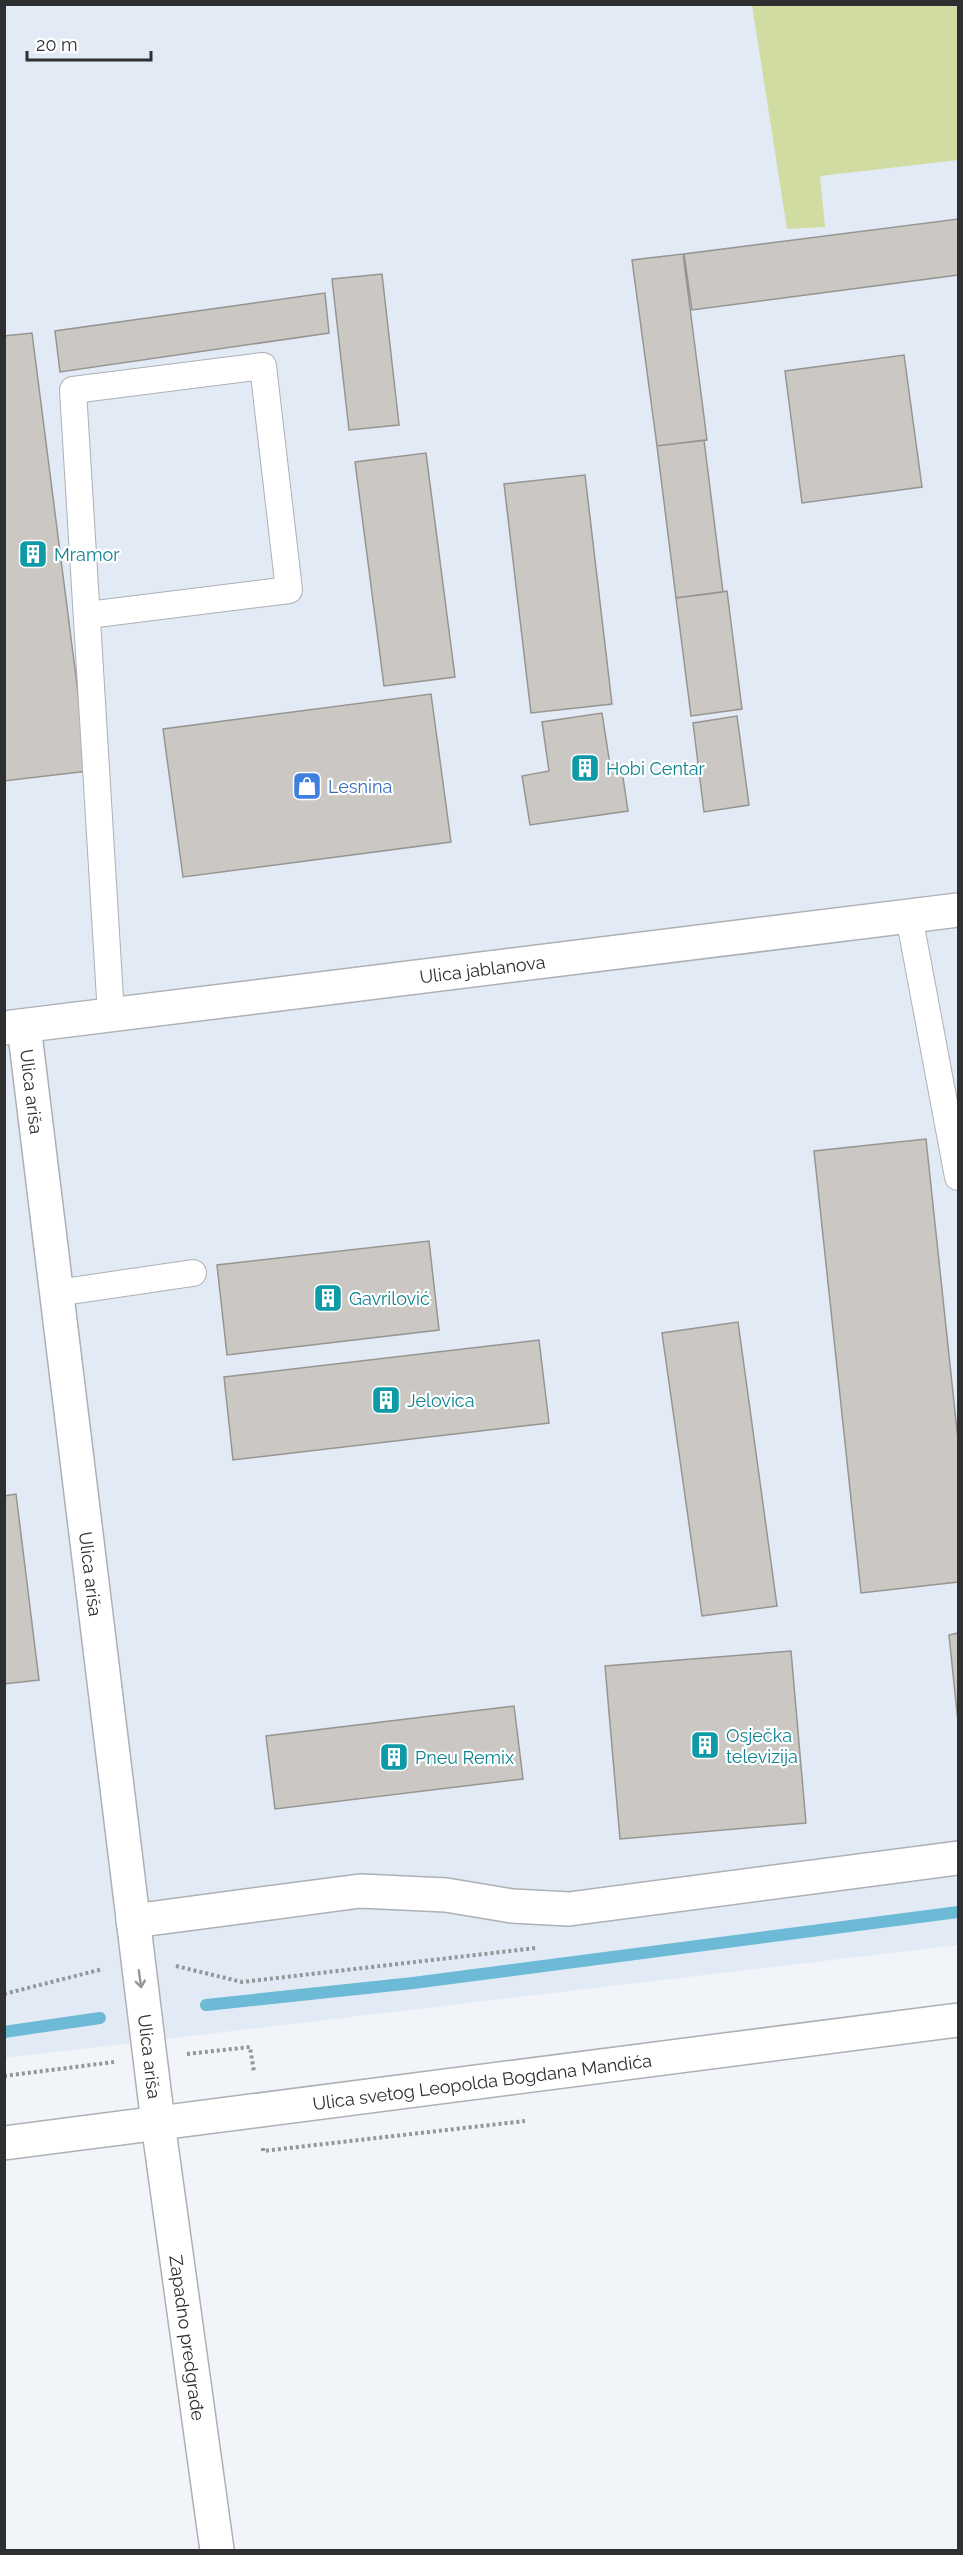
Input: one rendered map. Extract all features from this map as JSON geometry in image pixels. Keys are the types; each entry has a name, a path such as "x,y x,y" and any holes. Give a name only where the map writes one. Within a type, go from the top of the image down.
{"street":[{"name":"Ulica jablanova","path":"14,1027 958,910"},
{"name":"Ulica ariša","path":"14,1027 57,1293 158,2123"},
{"path":"133,1921 360,1892 446,1895 512,1906 569,1909 958,1858"},
{"name":"Ulica svetog Leopolda Bogdana Mandića","path":"4,2143 958,2020"},
{"name":"Zapadno predgrađe","path":"158,2123 217,2550"}],"lane":[{"path":"88,615 289,590 263,366 73,390 111,1015"},
{"path":"909,916 958,1177"},
{"path":"57,1293 193,1274"}],"path":[{"path":"4,1994 89,1971 138,1964 182,1966 242,1982 548,1947"}],"shaded area":[{"path":"4,5 958,5 958,1945 5,2058"}],"green space":[{"path":"752,5 958,5 958,160 820,176 825,227 787,229"}],"building":[{"path":"958,219 958,275 692,310 684,254"},
{"path":"683,254 707,440 657,446 632,260"},
{"path":"382,274 399,425 349,430 332,279"},
{"path":"325,293 329,333 60,372 55,331"},
{"name":"Mramor","path":"32,333 88,771 4,781 4,336"},
{"path":"904,355 922,487 802,503 785,371"},
{"path":"704,440 723,592 676,598 657,446"},
{"path":"426,453 455,677 384,686 355,462"},
{"path":"585,475 612,704 531,713 504,484"},
{"path":"727,591 742,709 691,716 676,598"},
{"name":"Lesnina","path":"431,694 451,842 183,877 163,729"},
{"name":"Hobi Centar","path":"602,713 610,765 621,764 628,811 530,825 522,776 549,771 542,722"},
{"path":"737,716 749,805 704,812 693,723"},
{"path":"926,1139 958,1440 958,1582 861,1593 814,1151"},
{"name":"Gavrilović","path":"429,1241 439,1330 227,1355 217,1265"},
{"path":"738,1322 777,1606 702,1616 662,1333"},
{"name":"Jelovica","path":"539,1340 549,1423 233,1460 224,1377"},
{"path":"16,1494 39,1680 4,1684 4,1496"},
{"path":"958,1633 958,1722 949,1635"},
{"name":"Osječka televizija","path":"791,1651 806,1823 620,1839 605,1666"},
{"name":"Pneu Remix","path":"514,1706 523,1779 275,1809 266,1736"}],"waterway":[{"path":"206,2005 413,1983 958,1912"},
{"path":"4,2032 100,2018"}],"place":[{"name":"Mramor","path":"33,554"},
{"name":"Hobi Centar","path":"585,768"},
{"name":"Lesnina","path":"307,786"},
{"name":"Gavrilović","path":"328,1298"},
{"name":"Jelovica","path":"386,1400"},
{"name":"Osječka televizija","path":"705,1745"},
{"name":"Pneu Remix","path":"394,1757"}]}
